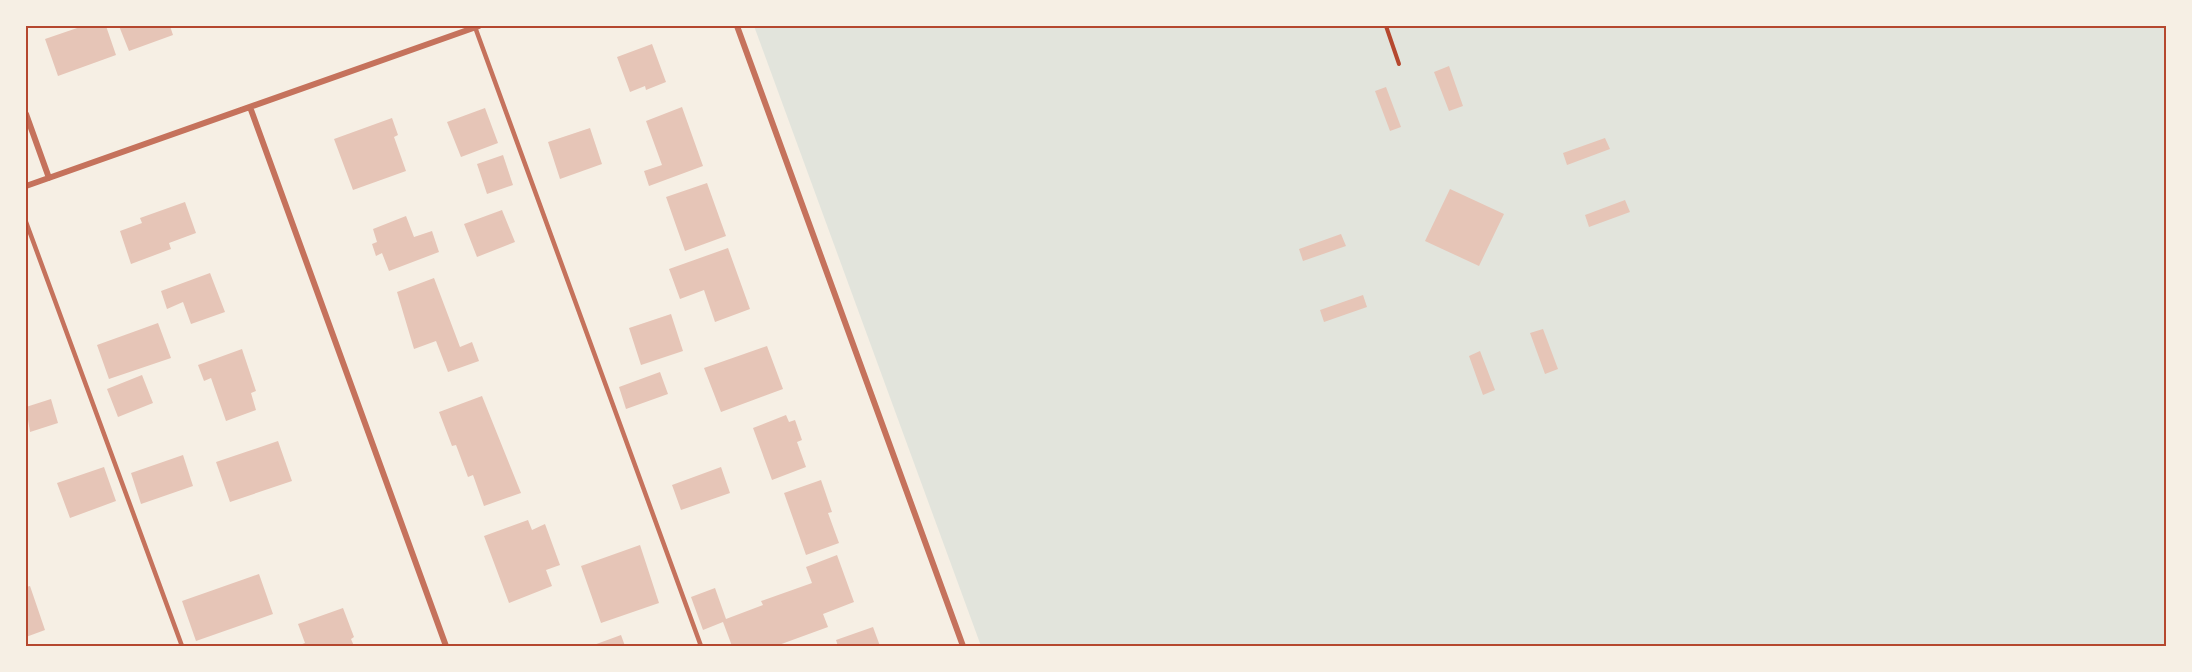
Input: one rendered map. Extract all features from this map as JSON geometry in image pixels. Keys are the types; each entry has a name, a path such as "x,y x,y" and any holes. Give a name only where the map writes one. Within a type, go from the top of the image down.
{"street":[{"path":"26,186 477,26"},
{"path":"737,26 963,646"},
{"path":"250,107 446,646"},
{"path":"26,114 49,178"}],"lane":[{"path":"477,26 701,646"},
{"path":"26,222 182,646"}],"path":[{"path":"1386,26 1399,64"}],"shaded area":[{"path":"754,26 2166,26 2166,646 981,646"}],"building":[{"path":"83,26 106,26 116,55 58,76 45,39"},
{"path":"119,26 170,26 173,35 129,51"},
{"path":"652,44 666,82 646,90 645,86 630,92 617,57"},
{"path":"1449,66 1463,106 1449,111 1434,72"},
{"path":"1386,87 1401,127 1390,131 1375,91"},
{"path":"682,107 703,166 649,186 644,171 662,165 646,121"},
{"path":"485,108 498,143 461,157 447,122"},
{"path":"392,118 398,135 394,137 406,171 353,190 334,139"},
{"path":"590,128 602,164 560,179 548,142"},
{"path":"1605,138 1610,149 1567,165 1563,153"},
{"path":"503,155 513,185 487,194 477,164"},
{"path":"707,183 726,236 685,251 666,197"},
{"path":"1450,189 1504,214 1479,266 1425,241"},
{"path":"1625,200 1630,212 1589,227 1585,215"},
{"path":"185,202 196,233 169,243 171,249 131,264 120,231 142,223 140,218"},
{"path":"502,210 515,242 477,257 464,224"},
{"path":"406,216 414,237 432,231 439,252 389,271 382,253 376,256 372,244 377,242 373,229"},
{"path":"1341,234 1346,246 1303,261 1299,249"},
{"path":"728,248 750,309 715,322 704,290 680,299 669,269"},
{"path":"210,273 225,312 191,324 183,302 167,309 161,291"},
{"path":"434,278 460,347 472,342 479,361 448,372 436,341 414,349 397,292"},
{"path":"1363,295 1367,307 1324,322 1320,310"},
{"path":"671,314 683,351 641,365 629,328"},
{"path":"158,323 171,358 109,379 97,345"},
{"path":"1543,329 1558,369 1545,374 1530,333"},
{"path":"767,346 783,389 721,412 704,368"},
{"path":"242,349 256,391 251,393 256,410 226,421 211,378 204,381 198,365"},
{"path":"1480,351 1495,390 1483,395 1469,356"},
{"path":"660,372 668,394 626,409 619,387"},
{"path":"142,375 153,403 118,417 107,389"},
{"path":"482,396 521,493 484,506 473,475 468,477 456,445 452,446 439,412"},
{"path":"51,399 58,423 30,432 26,407"},
{"path":"786,415 789,422 795,420 802,440 797,442 806,467 772,480 753,428"},
{"path":"278,441 292,481 230,502 216,462"},
{"path":"183,455 193,486 141,504 131,473"},
{"path":"104,467 116,501 70,518 57,483"},
{"path":"721,467 730,493 681,510 672,485"},
{"path":"821,480 832,512 828,513 839,543 806,555 784,493"},
{"path":"528,520 532,530 545,524 560,565 546,570 552,586 509,603 484,536"},
{"path":"640,545 659,603 601,623 581,566"},
{"path":"837,555 854,602 823,614 828,627 776,646 732,646 723,622 703,630 691,597 715,588 726,619 763,605 761,601 812,583 806,567"},
{"path":"259,574 273,614 196,641 182,601"},
{"path":"30,586 45,630 26,637 26,587"},
{"path":"343,608 354,637 351,639 354,646 297,646 305,643 298,624"},
{"path":"873,627 880,646 838,646 836,640"},
{"path":"621,635 625,646 591,646"}]}
